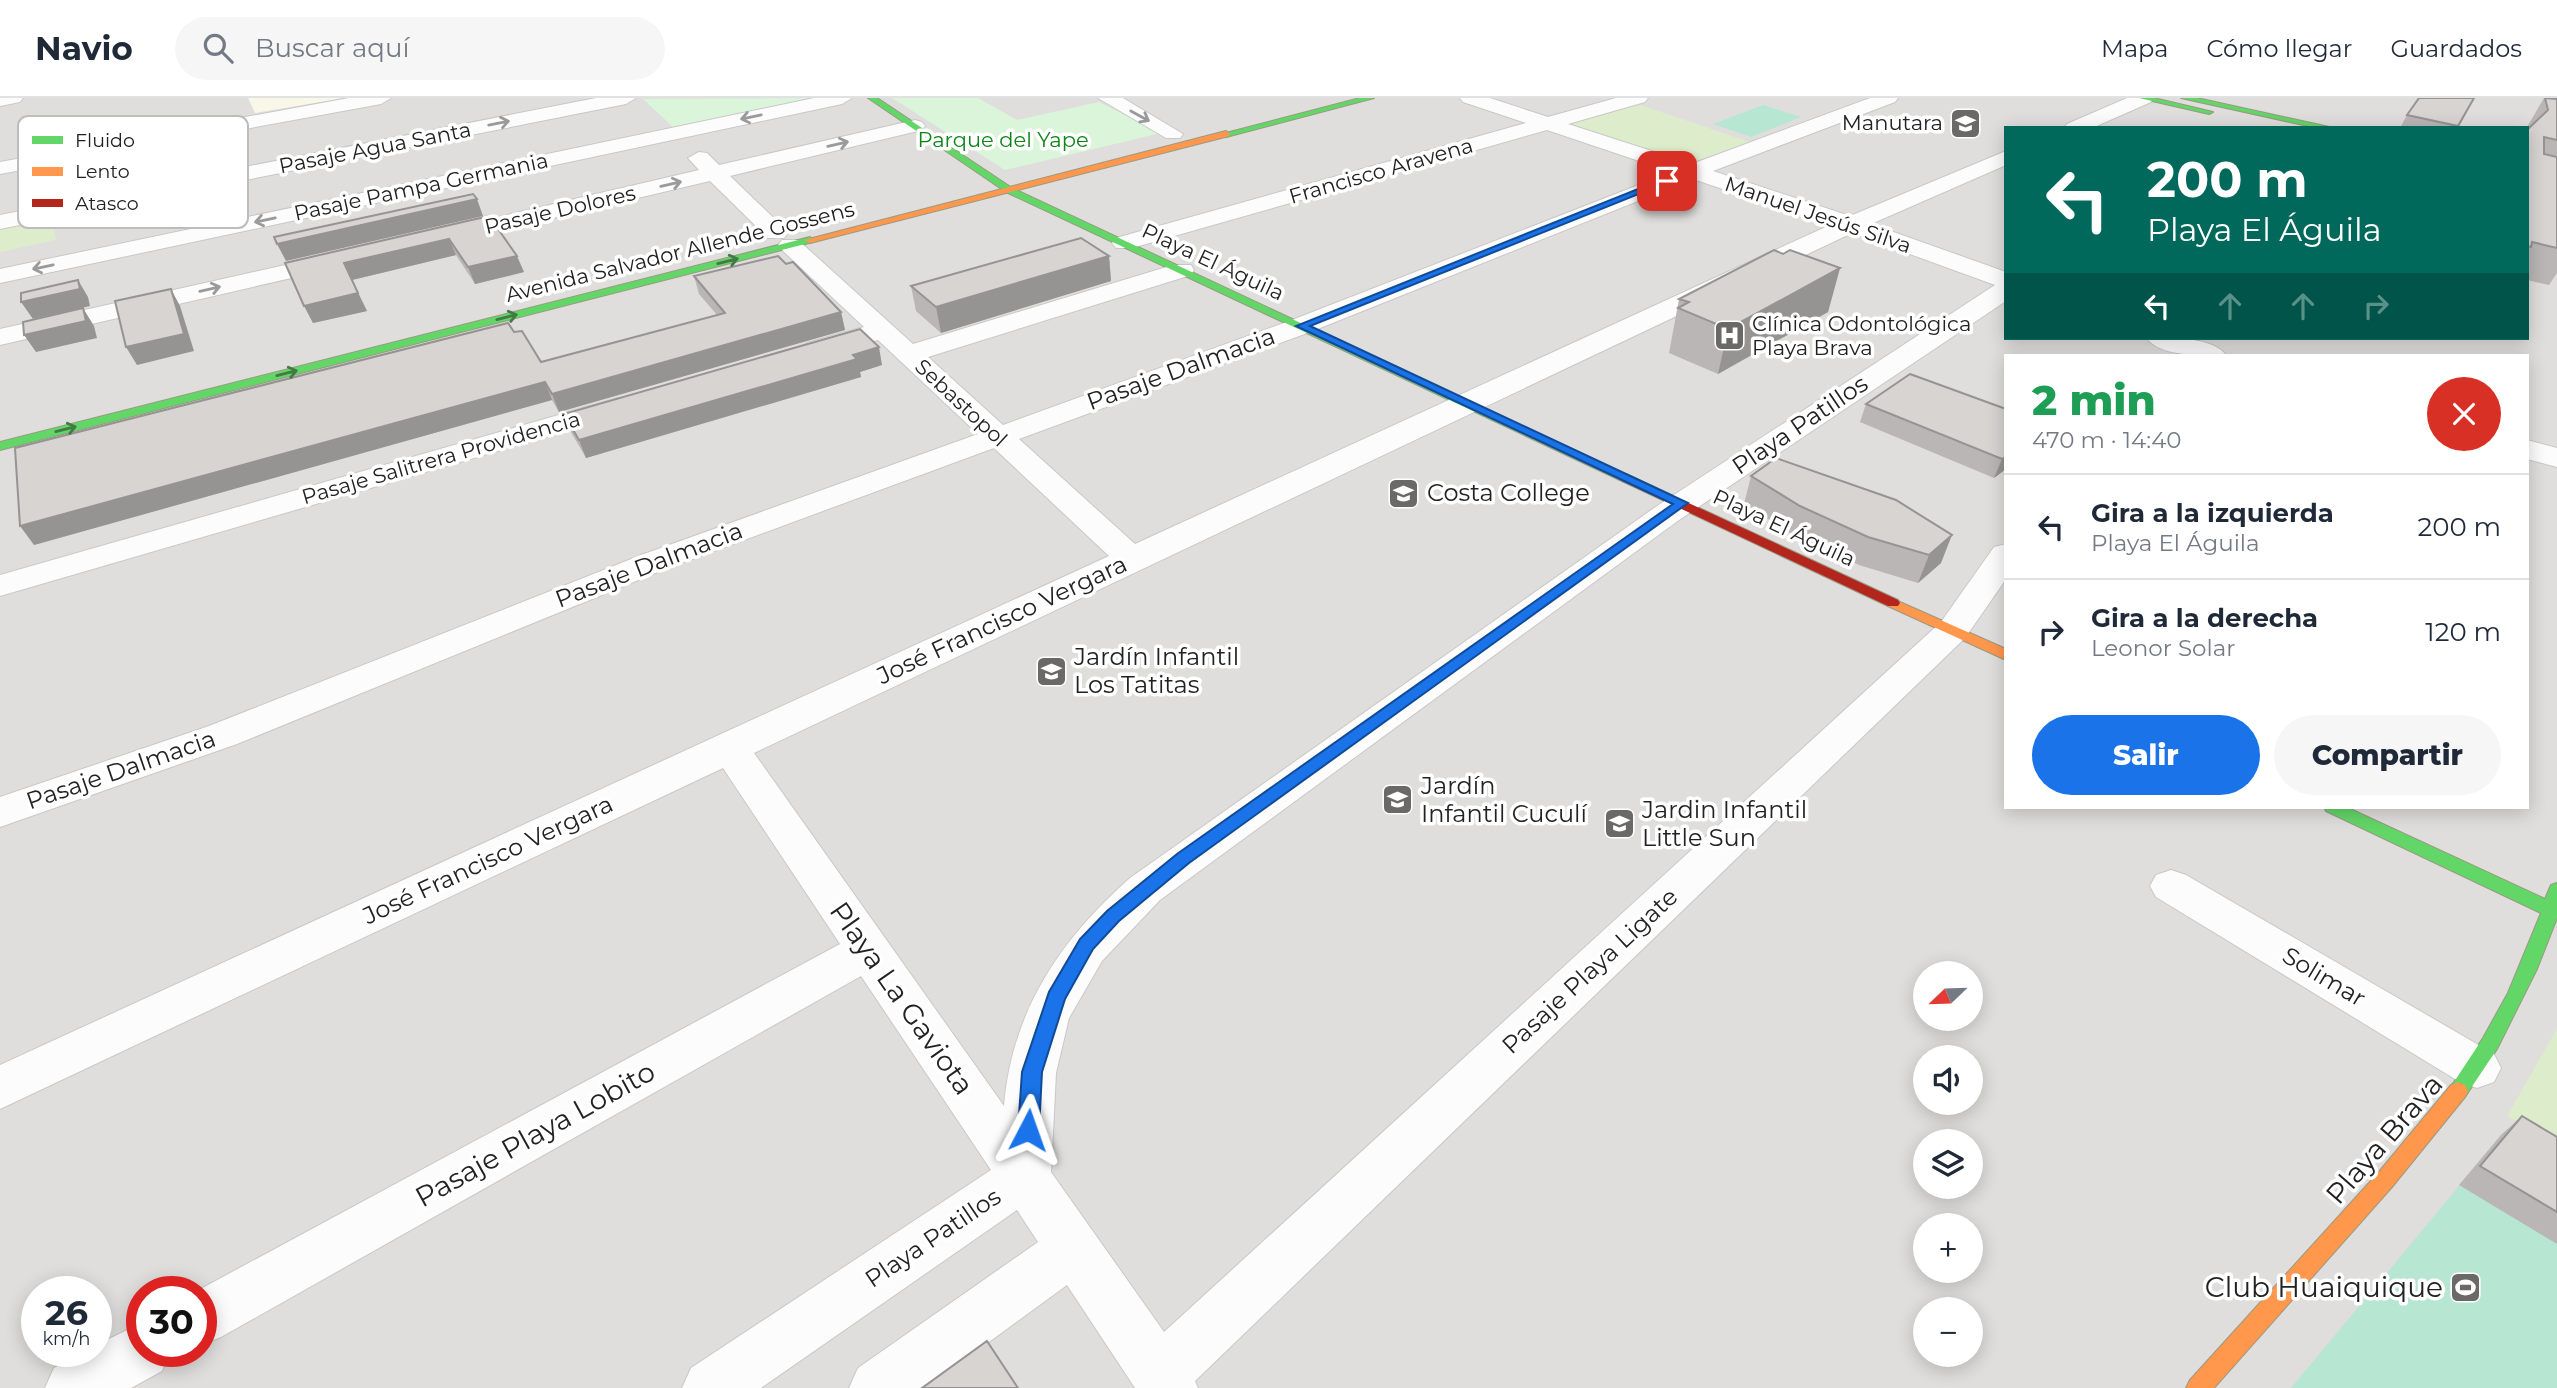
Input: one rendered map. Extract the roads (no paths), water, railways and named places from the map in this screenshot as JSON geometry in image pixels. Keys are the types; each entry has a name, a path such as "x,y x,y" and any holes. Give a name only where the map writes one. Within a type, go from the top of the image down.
{"main road":[{"name":"Playa El Águila","path":"872,98 1009,190 2004,654"},
{"name":"Avenida Salvador Allende Gossens","path":"0,446 783,239 993,179 1317,98"},
{"name":"Avenida Salvador Allende Gossens","path":"348,340 783,239 1009,190 1370,98"},
{"path":"2144,98 2277,126"},
{"path":"2185,98 2320,126"},
{"path":"2336,809 2552,910"},
{"name":"Playa Brava","path":"2198,1388 2424,1138 2477,1068 2515,1006 2538,956 2557,890"}],"street":[{"path":"0,100 13,98"},
{"path":"248,122 381,98"},
{"name":"Pasaje Pampa Germania","path":"248,224 842,98"},
{"path":"1108,98 1172,134"},
{"name":"Manuel Jesús Silva","path":"1469,98 1850,224 2004,280"},
{"name":"Francisco Aravena","path":"1124,243 1638,98"},
{"name":"Pasaje Dalmacia","path":"0,812 235,730 656,561 1301,326 1691,172 1888,98"},
{"path":"2079,126 2144,98"},
{"name":"Sebastopol","path":"641,105 1132,559"},
{"name":"Pasaje Agua Santa","path":"248,177 641,105"},
{"name":"Pasaje Dolores","path":"418,242 915,126"},
{"name":"José Francisco Vergara","path":"0,1088 1850,224 2004,158"},
{"path":"0,168 18,165"},
{"name":"Pasaje Agua Santa","path":"0,222 18,219"},
{"name":"Pasaje Pampa Germania","path":"0,276 228,228"},
{"path":"0,337 364,254"},
{"path":"908,354 1182,270"},
{"name":"Playa Patillos","path":"711,1388 1025,1176 1032,1072 1041,1036 1070,971 1087,944 1113,916 1183,859 1682,503 2004,290"},
{"path":"788,357 882,330"},
{"path":"2164,340 2193,353"},
{"name":"Pasaje Salitrera Providencia","path":"0,586 641,400"},
{"path":"2529,450 2557,458"},
{"name":"Pasaje Playa Ligate","path":"1164,1381 1953,630 2004,557"},
{"name":"Playa La Gaviota","path":"729,747 1164,1381"},
{"name":"Solimar","path":"2171,886 2477,1068"},
{"name":"Pasaje Playa Lobito","path":"217,1309 869,950"},
{"path":"878,1388 1075,1248"},
{"path":"74,1388 126,1360"}],"place":[{"name":"Manutara","path":"1966,123"},
{"name":"Clínica Odontológica Playa Brava","path":"1729,336"},
{"name":"Costa College","path":"1404,493"},
{"name":"Jardín Infantil Los Tatitas","path":"1051,671"},
{"name":"Jardín Infantil Cuculí","path":"1398,800"},
{"name":"Jardin Infantil Little Sun","path":"1619,824"},
{"name":"Club Huaiquique","path":"2466,1287"}],"park label":[{"name":"Parque del Yape","path":"1003,140"}]}
